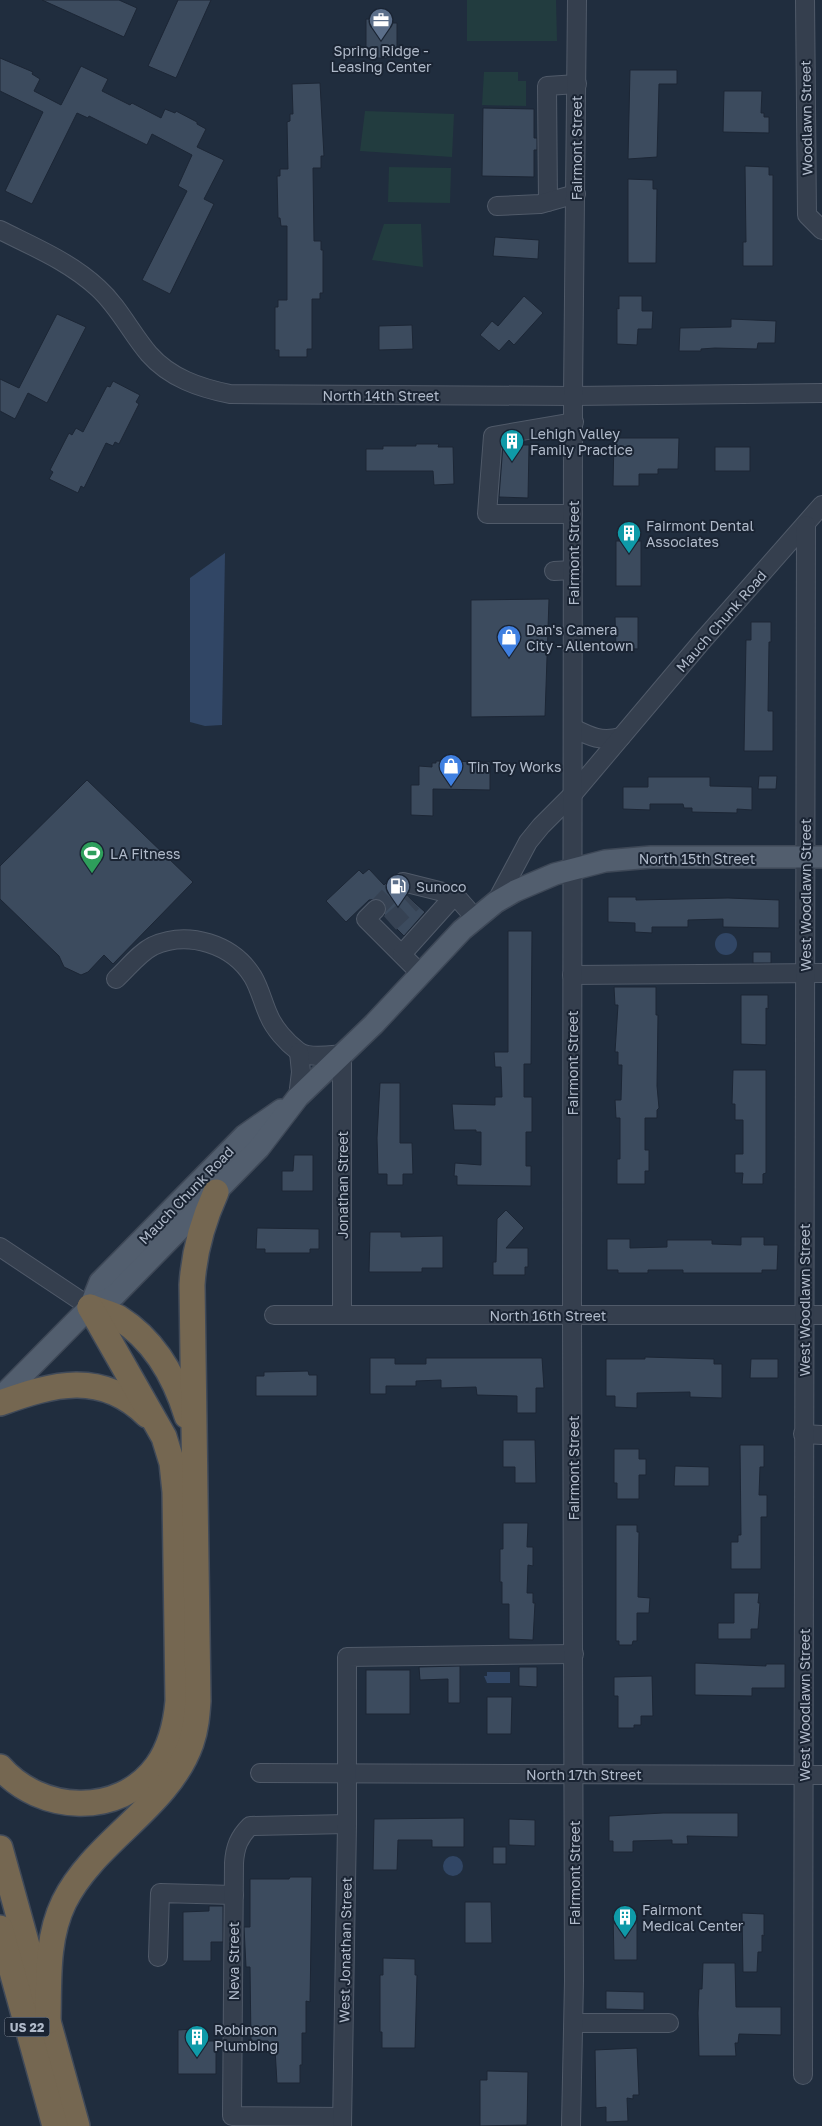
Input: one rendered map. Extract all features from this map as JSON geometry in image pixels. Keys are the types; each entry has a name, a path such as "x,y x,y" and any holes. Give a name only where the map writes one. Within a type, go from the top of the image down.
{"highway":[{"path":"48,2021 51,1945 64,1903 86,1867 173,1778 186,1754 193,1735 198,1701 192,1285 194,1256 201,1228 216,1192"},
{"path":"90,1307 117,1317 129,1325 160,1358 169,1371 180,1394 194,1447"},
{"path":"0,1767 20,1786 40,1796 64,1802 88,1803 111,1798 132,1789 156,1766 168,1746 175,1725 178,1701 175,1492 168,1450 158,1426 90,1307"},
{"path":"0,1403 47,1387 76,1384 90,1386 105,1390 131,1402 158,1426"},
{"name":"US 22","path":"0,1848 77,2126"},
{"name":"US 22","path":"0,1928 55,2126"}],"main road":[{"name":"North 15th Street","path":"573,868 605,861 651,857 813,858"},
{"name":"Mauch Chunk Road","path":"0,1398 90,1307 114,1296 259,1148 298,1097 475,918 496,902 536,882 573,868"},
{"name":"Mauch Chunk Road","path":"90,1307 100,1282 245,1135 298,1097"}],"street":[{"name":"Fairmont Street","path":"571,2126 574,2023 572,975 577,0"},
{"name":"Woodlawn Street","path":"805,0 807,215 822,230"},
{"path":"548,202 547,86 577,84"},
{"path":"496,206 540,204 576,194"},
{"name":"North 14th Street","path":"0,230 49,255 80,274 99,289 121,314 150,354 166,369 179,378 204,389 230,394 574,396 822,393"},
{"path":"573,514 487,514 493,436 574,422"},
{"name":"Mauch Chunk Road","path":"496,902 528,842 541,826 573,794 703,640 822,505"},
{"name":"West Woodlawn Street","path":"803,2075 803,1315 814,973 806,525"},
{"path":"554,571 573,570"},
{"path":"573,728 596,739 607,740 621,737"},
{"path":"397,887 403,882 455,896 475,918"},
{"path":"413,902 426,889"},
{"path":"402,954 455,896"},
{"path":"376,909 366,919 385,928 402,954 421,974"},
{"path":"116,979 142,954 163,942 189,939 217,946 228,952 246,967 254,978 274,1026 299,1052 318,1055 342,1054"},
{"path":"572,975 814,973"},
{"path":"298,1097 299,1052"},
{"name":"Jonathan Street","path":"342,1054 342,1315"},
{"path":"0,1247 90,1307"},
{"name":"North 16th Street","path":"274,1315 822,1315"},
{"path":"803,1434 822,1435"},
{"name":"West Jonathan Street","path":"342,2122 347,1824 347,1657 574,1654"},
{"name":"North 17th Street","path":"260,1773 822,1775"},
{"name":"Neva Street","path":"342,2122 232,2116 234,1894 235,1851 240,1836 250,1826 347,1824"},
{"path":"158,1957 160,1893 234,1894"},
{"path":"574,2023 669,2023"}],"green space":[{"path":"467,0 556,0 557,41 467,41"},
{"path":"484,72 518,72 518,81 526,81 526,106 482,105"},
{"path":"365,111 454,114 452,157 360,151"},
{"path":"389,167 451,168 450,203 388,202"},
{"path":"384,224 421,224 423,267 372,260"}],"water":[{"path":"225,553 222,725 205,726 190,722 190,578"},
{"path":"726,933 734,936 737,944 734,952 726,955 718,952 715,944 718,936"},
{"path":"487,1672 510,1672 510,1683 487,1683 484,1676 487,1676"},
{"path":"453,1856 460,1859 463,1866 460,1873 453,1876 446,1873 443,1866 446,1859"}],"building":[{"path":"42,0 119,0 137,8 124,37"},
{"path":"178,0 211,0 176,78 148,66"},
{"name":"Spring Ridge - Leasing Center","path":"366,19 388,20 388,23 397,23 397,50 387,50 387,58 366,58"},
{"path":"0,58 33,72 32,74 40,79 34,91 61,105 81,66 108,79 102,91 130,105 132,103 161,118 165,109 175,113 176,111 206,129 197,147 224,160 204,199 214,204 170,294 142,280 187,191 178,186 192,155 152,134 147,145 89,116 88,118 77,113 32,204 5,191 43,112 0,91"},
{"path":"630,70 677,70 677,84 659,84 657,157 628,159"},
{"path":"320,83 324,156 321,156 321,168 313,168 314,241 321,241 321,250 323,250 323,293 320,293 320,299 312,299 312,349 307,349 307,357 279,357 279,350 275,350 275,307 278,307 278,300 287,300 287,226 281,226 280,218 278,218 277,176 280,176 280,169 288,169 287,122 290,121 290,114 293,114 292,84"},
{"path":"724,91 762,91 761,113 764,113 764,117 769,117 769,133 723,132"},
{"path":"483,108 534,109 534,138 537,138 537,150 534,150 534,177 482,176"},
{"path":"745,166 769,167 769,175 773,175 773,266 743,266 743,242 746,242"},
{"path":"628,179 653,180 653,189 657,189 656,263 628,263"},
{"path":"495,237 539,240 538,259 493,256"},
{"path":"524,296 543,313 514,345 509,340 499,351 480,335 492,321 498,326"},
{"path":"619,296 642,296 642,311 653,311 652,329 638,329 637,345 617,344"},
{"path":"57,314 86,327 47,403 28,393 15,419 0,411 0,379 19,388"},
{"path":"731,319 776,321 775,343 758,343 757,349 715,348 701,349 701,351 679,351 680,328 731,327"},
{"path":"412,325 413,349 379,350 379,326"},
{"path":"113,381 140,395 136,402 139,404 119,444 115,442 113,446 106,443 84,488 81,486 78,493 49,479 53,472 50,470 69,433 72,435 76,428 83,432 107,386 110,387"},
{"path":"614,438 679,438 678,469 658,469 658,474 639,474 639,486 613,486"},
{"path":"416,444 439,444 438,447 453,447 454,484 434,485 433,471 366,471 366,449 383,449 383,446 416,446"},
{"name":"Lehigh Valley Family Practice","path":"503,445 529,445 528,498 499,497"},
{"path":"715,447 750,447 750,471 715,471"},
{"name":"Fairmont Dental Associates","path":"616,541 641,541 641,586 616,586"},
{"name":"Dan's Camera City - Allentown","path":"549,599 545,716 471,717 471,600"},
{"path":"615,617 638,617 638,649 616,648"},
{"path":"751,622 771,622 768,711 773,711 773,751 744,751 746,640 751,640"},
{"name":"Tin Toy Works","path":"436,761 490,762 490,790 433,789 433,816 411,815 411,785 419,785 419,766 432,767 432,763 436,763"},
{"path":"759,776 777,776 776,789 758,789"},
{"path":"648,777 710,777 710,786 752,787 752,810 737,809 737,813 692,812 692,808 684,808 683,804 650,804 650,810 623,809 623,787 648,787"},
{"name":"LA Fitness","path":"87,780 193,882 113,964 104,955 88,972 81,975 64,967 59,956 0,899 0,866"},
{"path":"369,869 384,885 390,879 387,888 389,894 398,897 405,894 425,912 404,936 384,916 386,906 379,899 369,900 346,922 326,901 359,870 363,874"},
{"path":"608,897 636,897 636,900 728,898 779,900 779,928 723,927 723,919 688,920 688,927 652,927 652,933 635,932 635,923 608,922"},
{"path":"508,931 532,931 531,1064 524,1064 524,1097 532,1097 532,1132 526,1132 526,1166 531,1166 531,1186 457,1185 457,1176 454,1176 455,1163 481,1165 481,1132 476,1132 476,1130 454,1130 452,1104 495,1105 495,1097 502,1097 501,1067 495,1067 494,1052 508,1052"},
{"path":"753,952 771,952 771,963 753,963"},
{"path":"614,987 656,987 659,1108 657,1110 657,1118 645,1118 645,1150 649,1150 649,1171 645,1171 645,1184 617,1184 617,1159 620,1159 620,1118 616,1118 615,1100 621,1100 622,1065 618,1065 618,1052 615,1052 618,1005 615,1005"},
{"path":"741,995 768,995 766,1045 741,1044"},
{"path":"733,1070 766,1070 766,1173 763,1174 763,1184 742,1184 743,1173 735,1173 735,1154 743,1154 743,1120 735,1120 735,1104 732,1104"},
{"path":"380,1083 400,1083 400,1143 412,1143 413,1174 403,1174 403,1185 387,1185 387,1174 378,1174 377,1138"},
{"path":"294,1155 313,1155 313,1191 282,1191 282,1171 293,1171"},
{"path":"506,1210 524,1228 506,1248 528,1248 528,1267 525,1267 525,1275 493,1275 493,1262 496,1262 497,1219"},
{"path":"257,1228 319,1229 319,1249 310,1249 310,1253 265,1253 265,1249 256,1249"},
{"path":"370,1232 401,1232 401,1237 443,1236 443,1268 422,1268 422,1272 369,1272"},
{"path":"741,1237 764,1237 764,1245 778,1245 777,1270 762,1270 762,1273 683,1273 683,1270 648,1270 648,1273 618,1273 618,1270 607,1270 607,1239 630,1239 630,1248 667,1247 667,1240 712,1240 712,1244 741,1245"},
{"path":"645,1357 714,1359 714,1364 722,1364 722,1398 690,1397 690,1392 637,1393 637,1408 615,1407 615,1396 606,1396 606,1359 645,1359"},
{"path":"370,1358 395,1358 395,1364 426,1364 426,1358 542,1358 544,1388 536,1388 536,1413 517,1413 517,1396 477,1395 476,1387 441,1388 441,1380 416,1381 416,1386 386,1386 386,1394 370,1394"},
{"path":"751,1359 778,1359 778,1378 750,1378"},
{"path":"308,1371 309,1375 317,1375 317,1396 256,1396 256,1376 264,1376 264,1372"},
{"path":"503,1440 535,1440 536,1483 515,1483 515,1467 503,1467"},
{"path":"740,1445 764,1445 764,1467 760,1467 759,1495 767,1495 767,1517 761,1517 761,1569 731,1569 731,1542 738,1542 738,1535 741,1535"},
{"path":"614,1449 639,1449 639,1459 646,1459 646,1475 639,1475 639,1499 617,1499 617,1483 614,1483"},
{"path":"675,1466 709,1467 709,1486 674,1486"},
{"path":"503,1523 528,1523 527,1547 533,1547 533,1566 528,1565 527,1593 533,1593 533,1603 535,1603 533,1640 509,1639 509,1604 502,1604 502,1582 500,1582 500,1549 503,1549"},
{"path":"616,1525 637,1525 637,1532 639,1532 638,1597 650,1598 649,1613 637,1613 637,1641 633,1641 632,1645 619,1645 619,1641 616,1641"},
{"path":"734,1593 759,1593 758,1629 751,1629 751,1639 718,1639 718,1623 734,1623"},
{"path":"695,1663 766,1666 766,1664 785,1664 785,1688 752,1688 752,1696 695,1695"},
{"path":"460,1666 460,1703 448,1703 448,1679 420,1680 419,1667"},
{"path":"519,1667 537,1667 537,1687 519,1686"},
{"path":"366,1670 410,1670 410,1714 366,1714"},
{"path":"652,1676 653,1716 641,1716 641,1725 634,1725 634,1728 618,1728 618,1696 614,1696 614,1677"},
{"path":"487,1697 512,1697 511,1734 487,1734"},
{"path":"663,1813 738,1813 738,1837 687,1836 688,1844 672,1844 672,1840 633,1841 633,1852 613,1852 613,1841 609,1841 609,1816"},
{"path":"464,1818 464,1847 432,1847 432,1840 398,1840 397,1870 373,1870 374,1819"},
{"path":"509,1819 535,1820 535,1846 509,1845"},
{"path":"493,1847 506,1847 506,1864 493,1864"},
{"path":"290,1877 312,1877 310,2002 306,2001 306,2033 302,2033 300,2083 277,2083 275,2049 268,2041 251,2041 250,1967 246,1967 244,1927 250,1927 250,1879 289,1879"},
{"path":"465,1902 491,1902 492,1943 465,1943"},
{"path":"209,1906 223,1906 223,1942 211,1942 211,1961 183,1961 183,1912 209,1911"},
{"name":"Fairmont Medical Center","path":"613,1911 637,1911 637,1960 614,1960"},
{"path":"742,1913 764,1914 764,1936 762,1935 762,1952 758,1952 757,1972 743,1972"},
{"path":"383,1958 415,1959 415,1975 417,1975 415,2048 382,2048 382,2032 380,2032 380,1975 383,1975"},
{"path":"703,1963 735,1963 736,2007 781,2007 781,2035 739,2034 738,2043 735,2043 736,2056 699,2056 699,1989 702,1989"},
{"path":"606,1991 644,1992 644,2010 606,2009"},
{"name":"Robinson Plumbing","path":"194,2029 194,2041 216,2041 216,2074 178,2074 178,2030"},
{"path":"637,2048 639,2095 633,2095 633,2099 627,2098 628,2121 606,2122 606,2107 596,2108 595,2050"},
{"path":"487,2071 528,2072 527,2125 480,2126 480,2080 487,2080"}],"tunnel":[{"path":"376,909 397,887"},
{"path":"390,923 413,902"}],"place":[{"name":"Spring Ridge - Leasing Center","path":"381,41"},
{"name":"Lehigh Valley Family Practice","path":"512,462"},
{"name":"Fairmont Dental Associates","path":"629,554"},
{"name":"Dan's Camera City - Allentown","path":"509,658"},
{"name":"Tin Toy Works","path":"451,787"},
{"name":"LA Fitness","path":"92,874"},
{"name":"Sunoco","path":"398,907"},
{"name":"Fairmont Medical Center","path":"625,1938"},
{"name":"Robinson Plumbing","path":"197,2058"}]}
